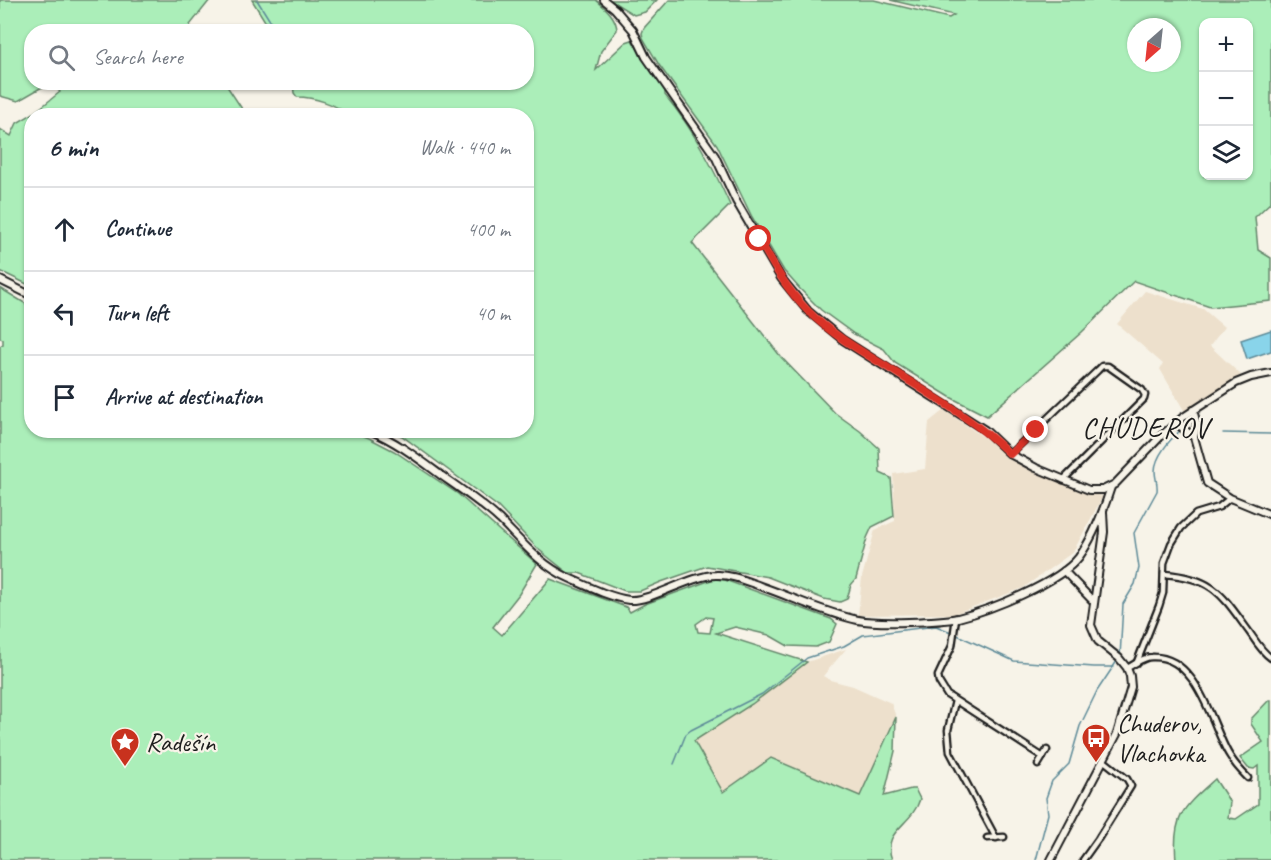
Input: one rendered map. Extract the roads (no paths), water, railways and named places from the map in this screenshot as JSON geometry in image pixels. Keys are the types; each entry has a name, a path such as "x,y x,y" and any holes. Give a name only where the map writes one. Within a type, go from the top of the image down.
{"street":[{"path":"604,0 633,30 646,57 715,156 736,201 781,278 808,311 843,340 985,430 1010,454 1089,490 1096,491 1111,487"},
{"path":"0,280 24,292"},
{"path":"1010,454 1102,366 1107,366 1142,390 1145,395 1144,399 1064,480"},
{"path":"383,438 407,451 462,490 498,519 554,571 614,596 629,600 640,599 703,577 716,575 752,583 859,620 901,621 956,618 1010,599 1064,571 1079,557 1103,511 1111,487 1161,436 1178,425 1193,410 1236,383 1271,373"},
{"path":"1193,410 1207,483 1230,498 1271,515"},
{"path":"1178,425 1187,431 1196,431"},
{"path":"1137,662 1159,606 1166,552 1182,528 1196,514 1220,507 1230,498"},
{"path":"1051,860 1122,720 1131,687 1127,668 1098,641 1091,625 1104,532 1103,511"},
{"path":"1064,571 1094,602"},
{"path":"1164,574 1192,577 1213,588 1223,596 1271,658"},
{"path":"956,618 952,646 938,676 942,689 955,701 1043,757"},
{"path":"1127,668 1154,657 1180,667 1192,680 1211,711 1226,751 1248,778"},
{"path":"955,701 948,730 947,741 950,752 954,764 996,837"},
{"path":"1038,765 1047,750"},
{"path":"1083,860 1131,786 1127,779 1103,759"},
{"path":"987,838 1004,837"}],"water":[{"path":"1271,330 1271,351 1247,359 1241,340"}],"waterway":[{"path":"257,0 272,24"},
{"path":"1120,657 1123,604 1135,584 1139,568 1134,533 1157,491 1155,471 1160,454 1181,430"},
{"path":"1223,433 1271,434"},
{"path":"674,764 686,734 691,730 762,694 807,658 844,646 863,635 936,626 951,632"},
{"path":"955,634 1014,661 1114,667"},
{"path":"1036,860 1048,814 1046,798 1052,781 1069,764 1080,726 1097,691 1117,661"}],"place":[{"name":"Chuderov, Vlachovka","path":"1096,764"},
{"name":"Radešín","path":"125,768"}],"district":[{"name":"CHUDEROV","path":"1146,427"}]}
